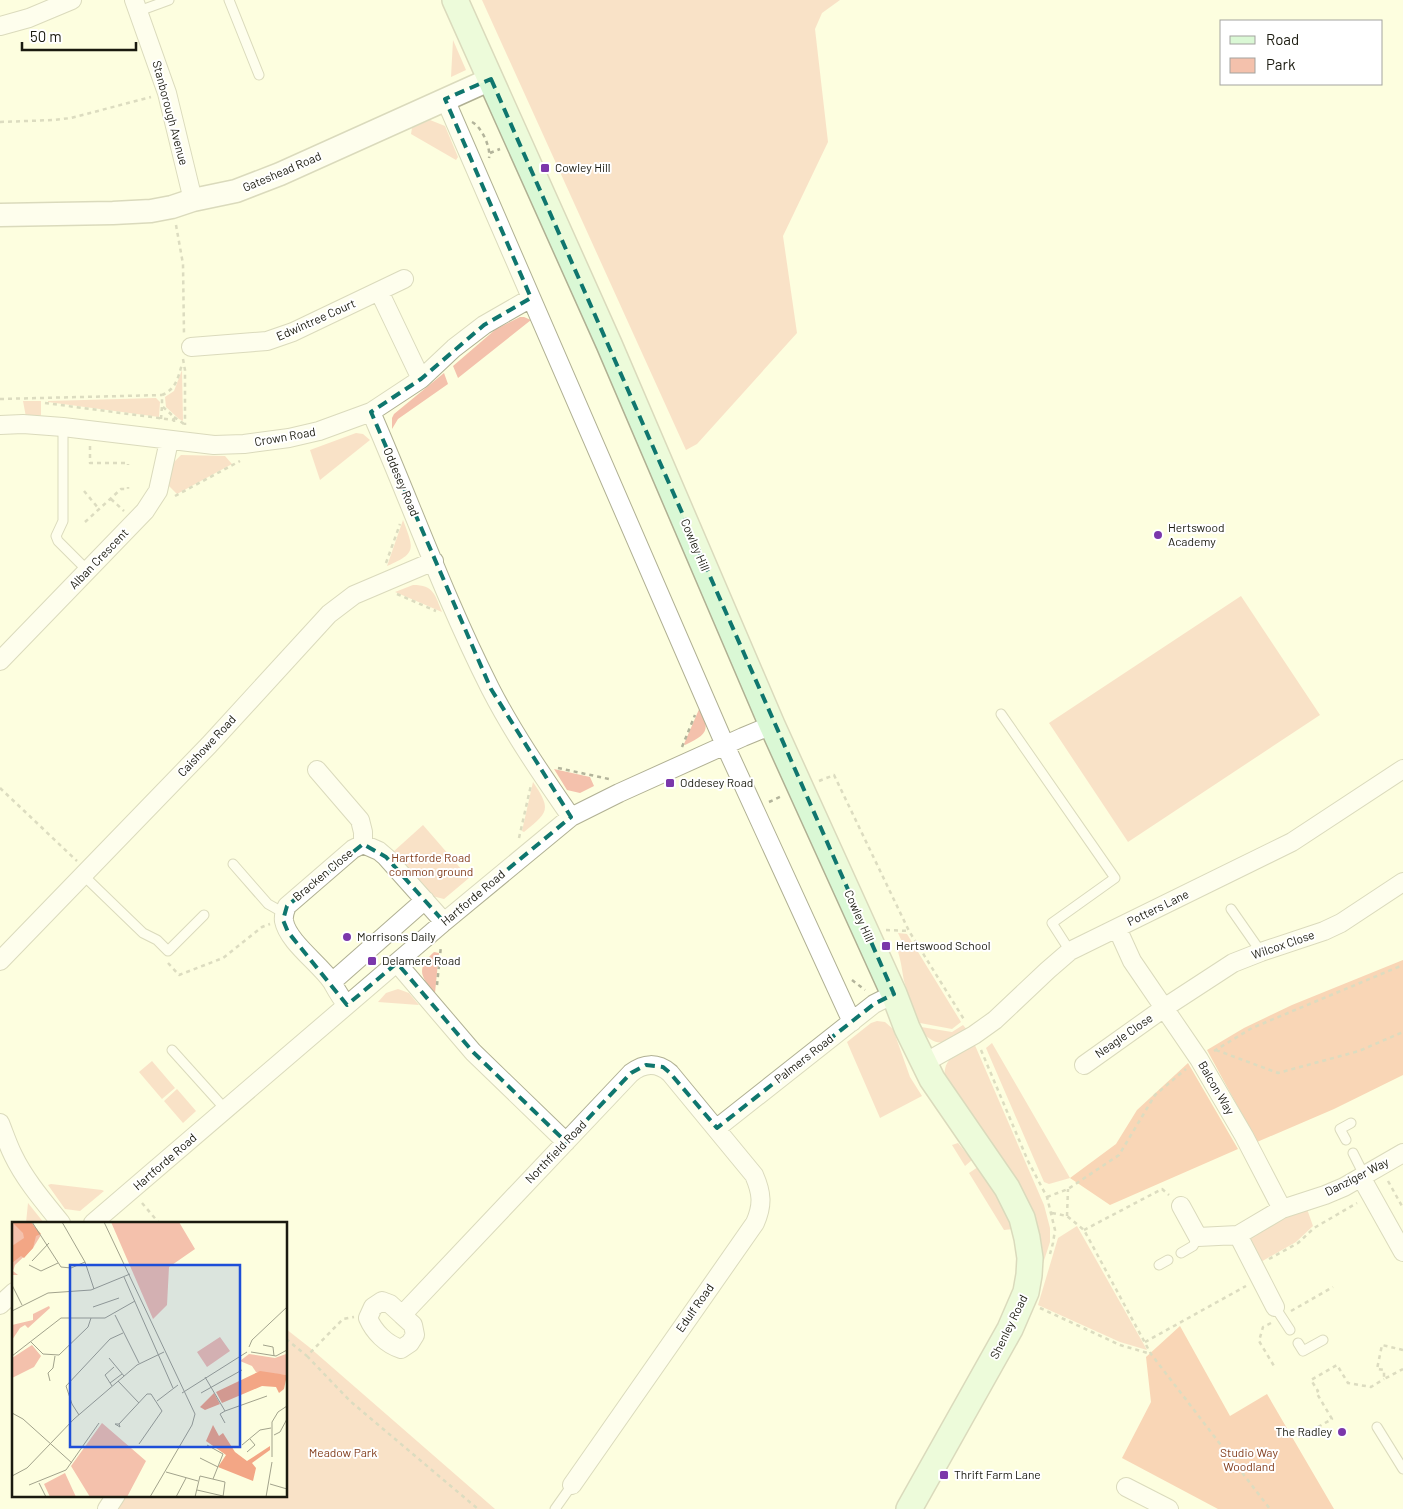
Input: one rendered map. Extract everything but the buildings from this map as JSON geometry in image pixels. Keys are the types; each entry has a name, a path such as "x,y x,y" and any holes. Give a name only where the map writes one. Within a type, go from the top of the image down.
{"main road":[{"name":"Cowley Hill","path":"455,0 609,344 772,725 924,1063"},
{"name":"Shenley Road","path":"909,1509 1010,1329 1026,1292 1029,1275 1028,1244 1022,1218 1007,1188 932,1079 924,1063"}],"street":[{"path":"0,26 29,18 72,0"},
{"name":"Stanborough Avenue","path":"137,5 167,93 182,203"},
{"name":"Gateshead Road","path":"0,215 113,214 151,211 236,191 254,185 491,79"},
{"path":"445,99 725,745 852,1022"},
{"name":"Edwintree Court","path":"185,351 267,341 293,332 404,279"},
{"path":"379,291 421,379"},
{"name":"Crown Road","path":"0,425 23,424 63,427 214,445 244,444 288,438 319,431 372,412 421,379 454,348 484,324 531,298"},
{"name":"Oddesey Road","path":"372,412 465,636 490,689 518,738 571,817"},
{"name":"Alban Crescent","path":"0,661 145,511 158,490 171,441"},
{"name":"Caishowe Road","path":"0,962 209,744 329,614 354,595 434,561"},
{"name":"Hartforde Road","path":"94,1222 444,922 571,817 619,793 772,725"},
{"name":"Potters Lane","path":"924,1063 974,1035 995,1020 1070,951 1292,842 1403,769"},
{"name":"Bracken Close","path":"317,770 360,820 364,832 363,844"},
{"name":"Bracken Close","path":"284,916 287,906 353,848 363,844 379,850 444,922"},
{"name":"Wilcox Close","path":"1164,1008 1233,963 1324,931 1341,923 1403,882"},
{"path":"332,982 425,900"},
{"path":"284,916 288,932 332,982 336,992 347,1005"},
{"name":"Balcon Way","path":"1117,928 1132,961 1199,1059 1244,1136 1282,1209"},
{"path":"397,963 473,1052 566,1142"},
{"name":"Palmers Road","path":"717,1128 874,1004 894,994"},
{"name":"Neagle Close","path":"1084,1065 1164,1008"},
{"name":"Northfield Road","path":"402,1314 631,1073 639,1067 654,1065 663,1067 717,1128"},
{"path":"0,1123 13,1155 24,1174 60,1222"},
{"name":"Edulf Road","path":"572,1484 755,1223 760,1211 762,1200 754,1175 717,1128"},
{"name":"Danziger Way","path":"1282,1209 1325,1195 1403,1153"},
{"path":"1363,1176 1371,1195 1399,1233 1403,1252"},
{"path":"1181,1206 1198,1237 1238,1235 1282,1209"},
{"path":"1238,1235 1276,1307"},
{"path":"0,1305 12,1294"},
{"path":"382,1301 390,1304 402,1314 413,1325 415,1335 410,1343 401,1349 392,1346 378,1334 372,1328 368,1318 373,1308 382,1301"},
{"path":"1126,1487 1169,1509"},
{"path":"107,1509 115,1496"}],"lane":[{"path":"137,5 169,0"},
{"path":"229,0 259,75"},
{"path":"63,427 63,521 56,536 58,541 88,571"},
{"path":"1001,714 1115,878 1052,923 1070,951"},
{"path":"233,864 268,904 284,916"},
{"path":"85,872 144,933 157,940 168,951 204,915"},
{"path":"1231,909 1261,952"},
{"path":"172,1050 226,1110"},
{"path":"1346,1140 1340,1129 1351,1122"},
{"path":"1353,1153 1363,1176"},
{"path":"1181,1253 1193,1246 1198,1237"},
{"path":"1159,1265 1168,1260"},
{"path":"1276,1307 1290,1330"},
{"path":"1298,1343 1303,1351 1323,1340"},
{"path":"1377,1427 1403,1469"},
{"path":"555,1509 572,1484"}],"path":[{"path":"0,122 71,118 167,93"},
{"path":"162,406 174,419 185,425 182,203"},
{"path":"0,399 162,395 171,391 178,379 185,351"},
{"path":"161,419 162,395"},
{"path":"45,404 161,419 174,419"},
{"path":"171,441 174,419"},
{"path":"90,446 90,463 128,463 128,465"},
{"path":"175,496 243,459"},
{"path":"85,522 121,489 128,488"},
{"path":"84,491 100,509"},
{"path":"111,499 125,512"},
{"path":"383,570 403,516"},
{"path":"391,592 444,614"},
{"path":"681,749 697,710"},
{"path":"550,766 612,779"},
{"path":"812,783 834,775 909,931 974,1035 1028,1161 1047,1197 1055,1230 1048,1260"},
{"path":"519,839 532,779"},
{"path":"0,788 85,872"},
{"path":"764,804 786,794"},
{"path":"166,961 179,975 223,958 262,927 284,916"},
{"path":"884,930 909,931"},
{"path":"436,988 441,944"},
{"path":"1047,1197 1068,1188 1119,1155 1155,1095 1199,1059 1252,1028 1403,965"},
{"path":"1216,1050 1278,1073 1359,1051 1403,1032"},
{"path":"1380,1166 1403,1208"},
{"path":"1067,1216 1068,1188"},
{"path":"1084,1230 1162,1189 1181,1206"},
{"path":"132,1191 157,1222"},
{"path":"1145,1342 1258,1272 1298,1243 1314,1228 1371,1195"},
{"path":"1051,1213 1067,1216 1084,1230 1151,1354 1270,1509"},
{"path":"1034,1305 1120,1345 1151,1354"},
{"path":"307,1356 343,1319 353,1317 368,1318"},
{"path":"288,1341 307,1356 350,1401 478,1509"},
{"path":"1384,1379 1384,1370 1377,1369 1382,1345 1403,1350"},
{"path":"1318,1427 1332,1419 1311,1380 1337,1365 1348,1383 1371,1387 1403,1369"}],"highlighted area":[{"path":"491,79 894,994 874,1004 717,1128 670,1073 663,1067 646,1065 631,1073 566,1142 473,1052 397,963 347,1005 288,932 283,920 287,906 363,844 386,857 444,922 571,817 491,689 371,412 421,379 484,325 531,298 445,99"}],"green space":[{"path":"482,0 840,0 822,13 815,29 828,142 783,236 797,333 697,444 686,450"},
{"path":"453,40 466,70 451,77"},
{"path":"430,120 445,126 458,157 456,160 411,134 412,128"},
{"path":"520,317 531,320 458,378 453,366 496,329"},
{"path":"182,370 183,421 166,407 165,397 174,391"},
{"path":"444,373 448,384 398,419 392,429 394,414"},
{"path":"156,398 160,402 159,417 48,402 48,401"},
{"path":"23,401 41,401 41,415 38,418 26,417"},
{"path":"356,433 363,434 370,440 320,480 310,450"},
{"path":"181,455 225,456 232,464 177,494 168,485 172,464"},
{"path":"403,520 411,544 410,549 404,557 387,566"},
{"path":"413,585 420,585 430,589 442,612 395,592"},
{"path":"1241,596 1320,715 1128,842 1049,723"},
{"path":"700,707 705,722 705,731 698,738 685,745 684,744"},
{"path":"554,769 590,777 594,786 580,793 567,790"},
{"path":"533,782 543,799 545,810 538,820 524,832 522,831"},
{"name":"Hartforde Road common ground","path":"423,825 469,878 444,899 432,896 393,852"},
{"path":"898,933 907,934 961,1022 952,1029 920,1023 904,981 897,949 904,946"},
{"path":"434,952 439,953 435,993 426,982 422,972 424,963"},
{"path":"1403,960 1403,1075 1334,1109 1257,1142 1207,1050 1244,1028 1292,1005"},
{"path":"398,989 409,993 419,1005 378,1002 386,993"},
{"path":"877,1021 885,1022 893,1029 910,1077 922,1096 880,1118 847,1042 871,1023"},
{"path":"963,1025 968,1031 953,1039 942,1042 931,1040 919,1029 921,1027 952,1032"},
{"path":"974,1043 1044,1205 1050,1228 1050,1242 1037,1282 945,1079 946,1066 952,1056"},
{"path":"992,1043 1070,1178 1049,1184 1044,1182 986,1048"},
{"path":"152,1061 175,1088 162,1099 139,1072"},
{"path":"1188,1063 1238,1149 1110,1205 1070,1178 1116,1144 1137,1110"},
{"path":"177,1089 196,1111 183,1123 164,1101"},
{"path":"958,1143 972,1160 965,1166 952,1145"},
{"path":"978,1167 1007,1212 1013,1229 1004,1230 969,1173"},
{"path":"48,1185 104,1191 80,1211 65,1209"},
{"path":"28,1203 43,1222 26,1222"},
{"path":"1307,1209 1313,1226 1296,1242 1259,1263 1250,1242 1252,1236 1295,1211"},
{"path":"1077,1226 1147,1350 1120,1342 1038,1305 1058,1238"},
{"name":"Studio Way Woodland","path":"1180,1326 1230,1416 1267,1394 1334,1509 1218,1509 1122,1458 1151,1402 1146,1357"},
{"name":"Meadow Park","path":"288,1331 495,1509 115,1509 123,1496 288,1496"}],"place":[{"name":"Cowley Hill","path":"545,168"},
{"name":"Hertswood Academy","path":"1158,535"},
{"name":"Oddesey Road","path":"670,783"},
{"name":"Morrisons Daily","path":"347,937"},
{"name":"Hertswood School","path":"886,946"},
{"name":"Delamere Road","path":"372,961"},
{"name":"The Radley","path":"1342,1432"},
{"name":"Thrift Farm Lane","path":"944,1475"}]}
